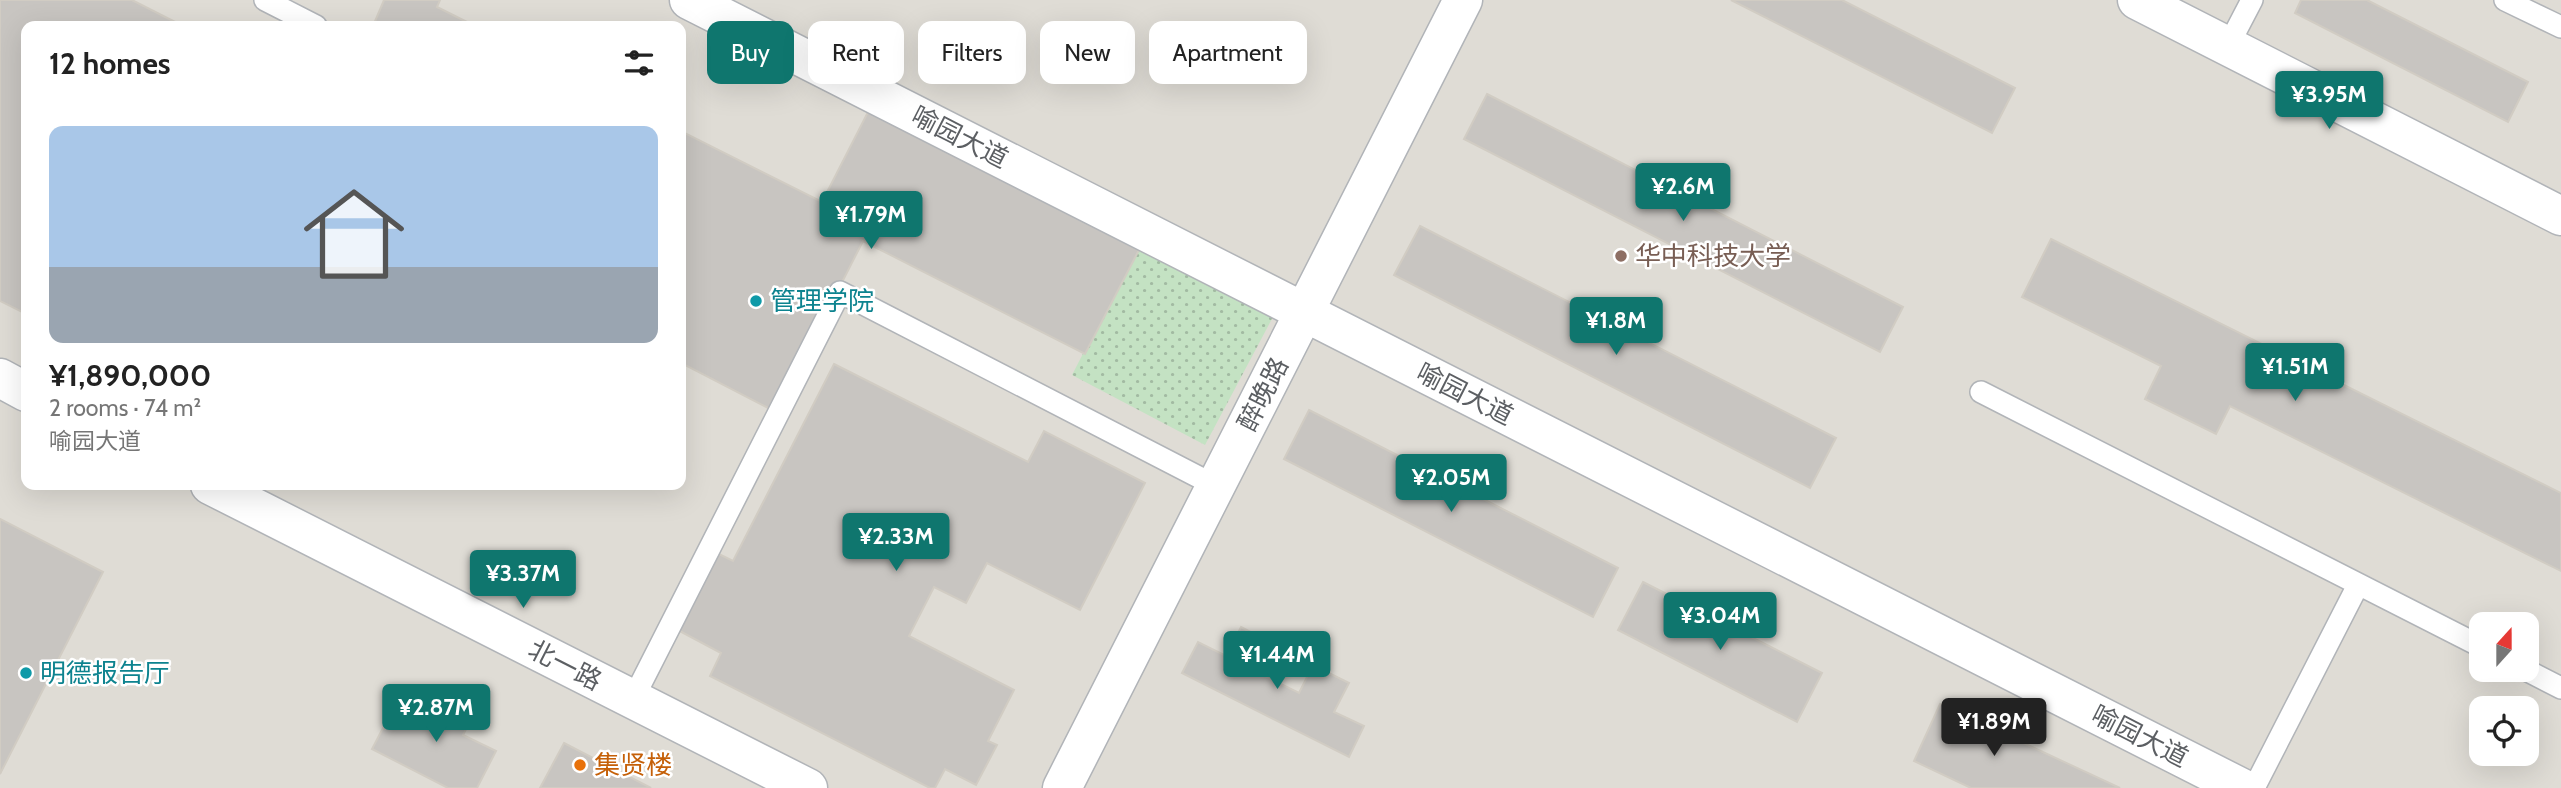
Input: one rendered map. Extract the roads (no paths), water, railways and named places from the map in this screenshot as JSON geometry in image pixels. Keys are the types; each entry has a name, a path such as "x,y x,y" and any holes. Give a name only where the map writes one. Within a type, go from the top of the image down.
{"street":[{"name":"喻园大道","path":"689,0 2242,788"},
{"name":"醉晚路","path":"1062,788 1463,0"},
{"path":"2137,0 2557,202"},
{"path":"0,378 21,388"},
{"name":"北一路","path":"220,490 808,788"}],"lane":[{"path":"265,0 306,21"},
{"path":"2228,46 2252,0"},
{"path":"2505,0 2561,27"},
{"path":"633,699 840,292 1216,486"},
{"path":"1981,392 2469,641"},
{"path":"2255,788 2358,584"},
{"path":"2539,677 2561,688"}],"place":[{"name":"华中科技大学","path":"1621,256"},
{"name":"管理学院","path":"756,301"},
{"name":"明德报告厅","path":"26,673"},
{"name":"集贤楼","path":"580,765"}]}
